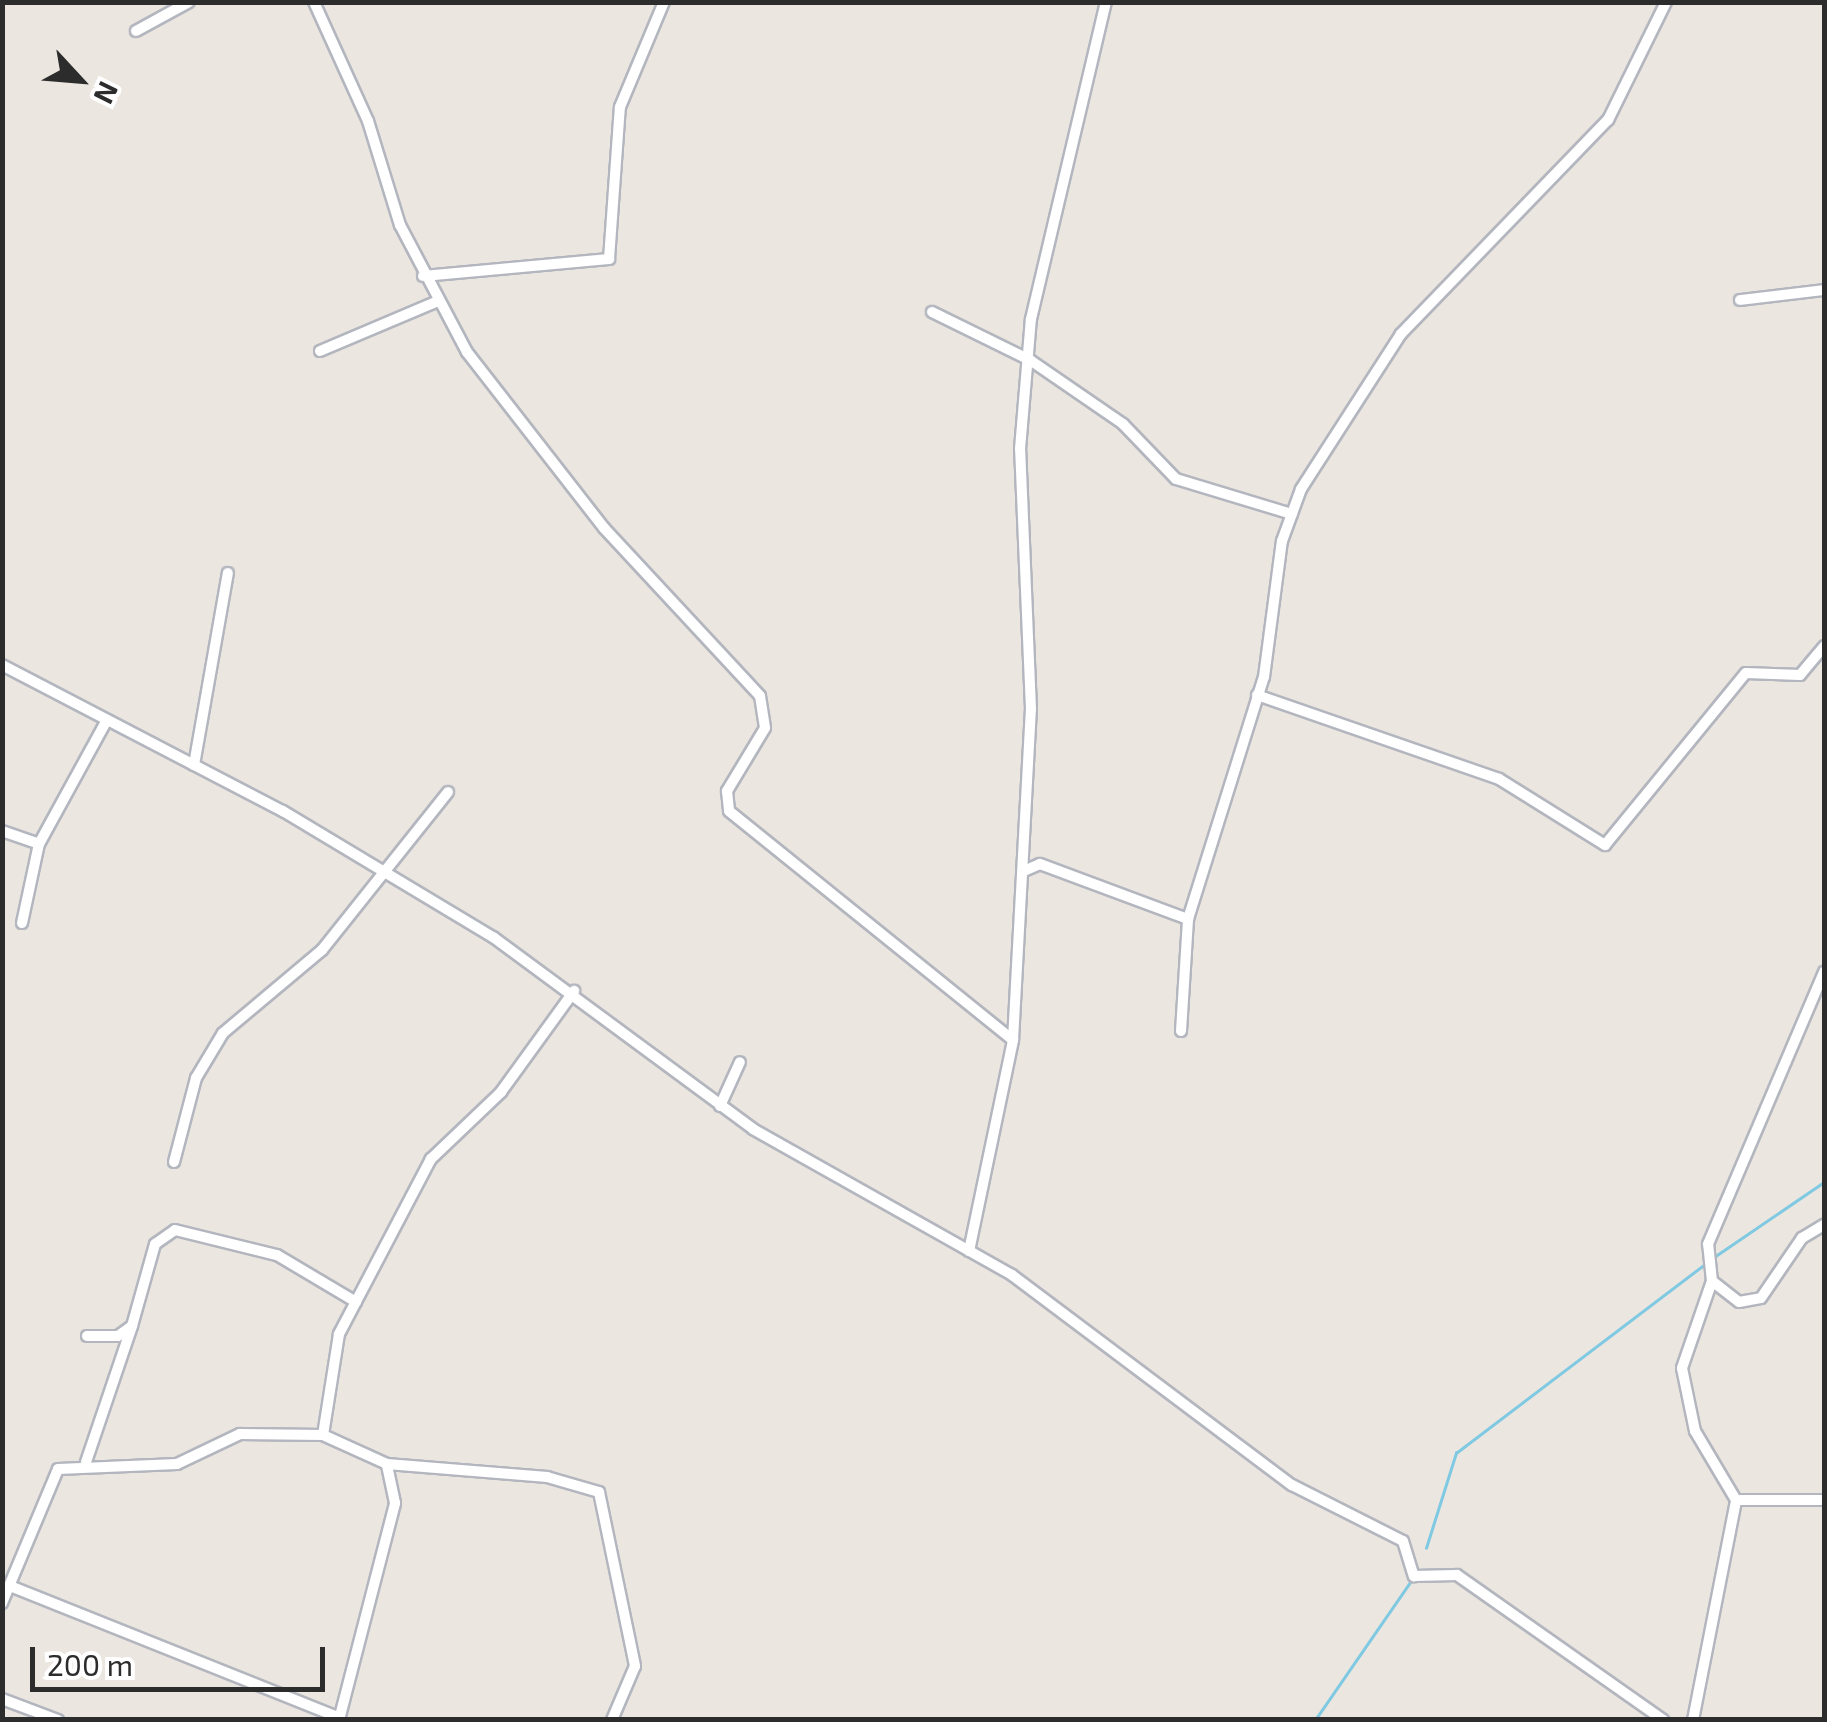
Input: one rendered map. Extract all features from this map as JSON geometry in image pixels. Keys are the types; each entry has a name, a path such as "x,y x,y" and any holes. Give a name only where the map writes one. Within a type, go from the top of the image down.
{"street":[{"path":"136,31 189,2"},
{"path":"314,2 436,302 528,438 760,696 765,728 726,796 734,817 1013,1040"},
{"path":"423,276 609,258 620,108 664,2"},
{"path":"969,1251 1013,1040 1024,871 1030,710 1020,449 1050,213 1106,2"},
{"path":"1180,1031 1188,918 1257,695 1292,514 1356,395 1401,334 1608,120 1666,2"},
{"path":"1740,300 1824,290"},
{"path":"320,352 436,302"},
{"path":"932,312 1030,360 1123,424 1176,479 1292,514"},
{"path":"194,765 228,573"},
{"path":"1257,695 1499,780 1606,846 1746,673 1800,675 1824,646"},
{"path":"2,664 389,874 574,991 720,1106 969,1251 1292,1485 1403,1541 1414,1576 1458,1574 1663,1720"},
{"path":"22,923 38,844 106,720"},
{"path":"174,1162 196,1078 224,1034 322,950 389,874 448,792"},
{"path":"2,832 38,844"},
{"path":"1024,871 1040,864 1188,918"},
{"path":"1692,1720 1736,1500 1695,1431 1683,1386 1712,1281 1709,1263 1824,972"},
{"path":"323,1435 326,1377 356,1302 431,1158 501,1092 574,991"},
{"path":"720,1106 740,1062"},
{"path":"1712,1281 1739,1302 1761,1298 1802,1238 1824,1225"},
{"path":"86,1462 155,1244 175,1230 277,1256 356,1302"},
{"path":"86,1336 113,1338 132,1326"},
{"path":"2,1603 50,1476 86,1462 164,1466 240,1434 323,1435 386,1464 546,1477 599,1492 635,1666 612,1720"},
{"path":"10,1586 339,1718 393,1522 386,1464"},
{"path":"1736,1500 1824,1500"},
{"path":"2,1698 58,1720"}],"waterway":[{"path":"1714,1257 1824,1182"},
{"path":"1426,1548 1456,1453 1708,1262"},
{"path":"1315,1720 1413,1578"}]}
